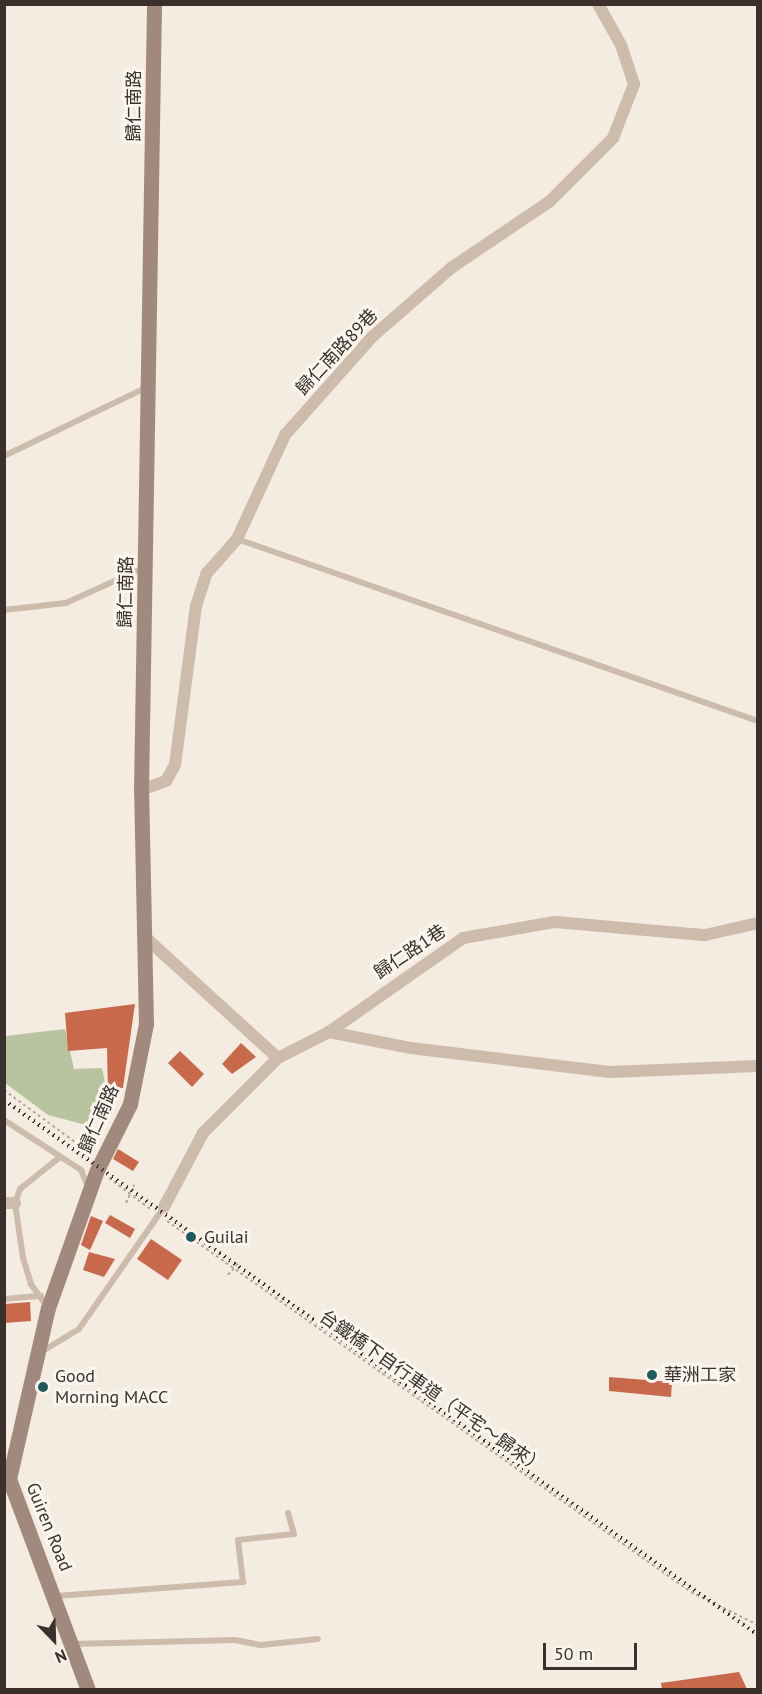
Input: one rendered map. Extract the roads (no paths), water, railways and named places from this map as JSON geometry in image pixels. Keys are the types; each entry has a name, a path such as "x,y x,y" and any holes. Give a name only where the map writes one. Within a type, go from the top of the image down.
{"street":[{"name":"歸仁南路","path":"100,1166 130,1104 142,1064 146,938 141,790 151,385 154,4"},
{"name":"歸仁南路89巷","path":"141,790 166,781 175,765 196,606 207,573 237,539 285,435 372,337 451,268 549,202 613,138 634,84 621,45 598,4"},
{"name":"歸仁路1巷","path":"161,1210 203,1133 278,1058 329,1032 463,938 507,926 555,922 705,935 758,923"},
{"path":"146,938 278,1058"},
{"path":"329,1032 411,1048 610,1072 758,1066"},
{"name":"Guiren Road","path":"88,1689 56,1596 7,1479 38,1353 44,1302 100,1166"}],"lane":[{"path":"4,456 151,385"},
{"path":"237,539 758,721"},
{"path":"4,610 66,603 147,566"},
{"path":"4,1120 81,1170 90,1191"},
{"path":"4,1299 44,1302 23,1258 10,1203 20,1189 60,1157"},
{"name":"歸仁路1巷","path":"38,1353 79,1329 161,1210"},
{"path":"56,1596 243,1582 238,1540 294,1534 288,1514"},
{"path":"73,1644 235,1640 261,1645 318,1639"}],"railway":[{"path":"4,1100 758,1635"}],"place":[{"name":"Guilai","path":"191,1237"},
{"name":"華洲工家","path":"652,1375"},
{"name":"Good Morning MACC","path":"43,1387"}]}
